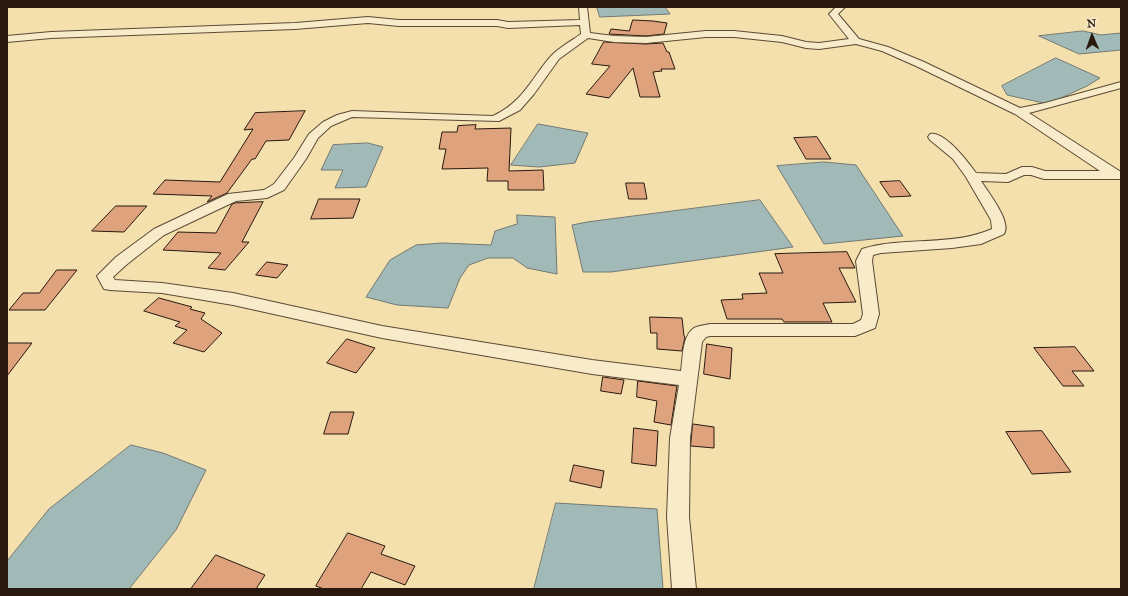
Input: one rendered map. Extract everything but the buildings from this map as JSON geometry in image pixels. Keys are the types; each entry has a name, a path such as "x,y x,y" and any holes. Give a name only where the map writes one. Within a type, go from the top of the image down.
{"street":[{"path":"583,7 586,28"},
{"path":"841,7 833,14 856,42"},
{"path":"7,39 89,33 295,26 368,20 400,23 497,23 508,25 586,28 614,39 646,40 706,34 734,34 776,38 813,46 856,42 885,49 920,64 1019,112 1118,177"},
{"path":"586,28 557,56 520,105 508,114 495,119 352,114 341,116 327,124 313,136 300,159 279,187 268,194 233,197 159,232 121,261 105,276 110,284 162,288 225,298 382,332 592,367 688,380"},
{"path":"1019,112 1047,106 1121,85"},
{"path":"684,589 678,517 680,438 694,341 700,333 710,330 855,330 869,324 871,314 864,261 867,252 880,248 952,243 981,239 999,231 998,220 972,177 957,156 934,137"},
{"path":"972,177 1008,178 1022,171 1032,171 1044,175 1118,177"}],"water":[{"path":"597,7 665,7 670,14 600,17"},
{"path":"1083,31 1101,35 1121,33 1121,50 1079,54 1039,36"},
{"path":"1056,58 1100,78 1087,86 1048,104 1007,95 1002,86"},
{"path":"538,124 588,133 575,163 539,167 511,165"},
{"path":"368,143 383,147 366,187 335,188 343,170 321,170 333,145"},
{"path":"824,162 856,165 903,236 824,244 777,166"},
{"path":"760,200 793,247 611,272 583,272 572,225"},
{"path":"517,215 555,217 557,274 527,268 513,258 488,258 469,265 460,278 448,308 397,305 366,297 390,260 416,245 442,243 491,245 495,231 517,224"},
{"path":"131,445 163,453 206,470 176,530 129,589 7,589 7,561 49,509"},
{"path":"556,503 657,509 663,589 534,589"}]}
